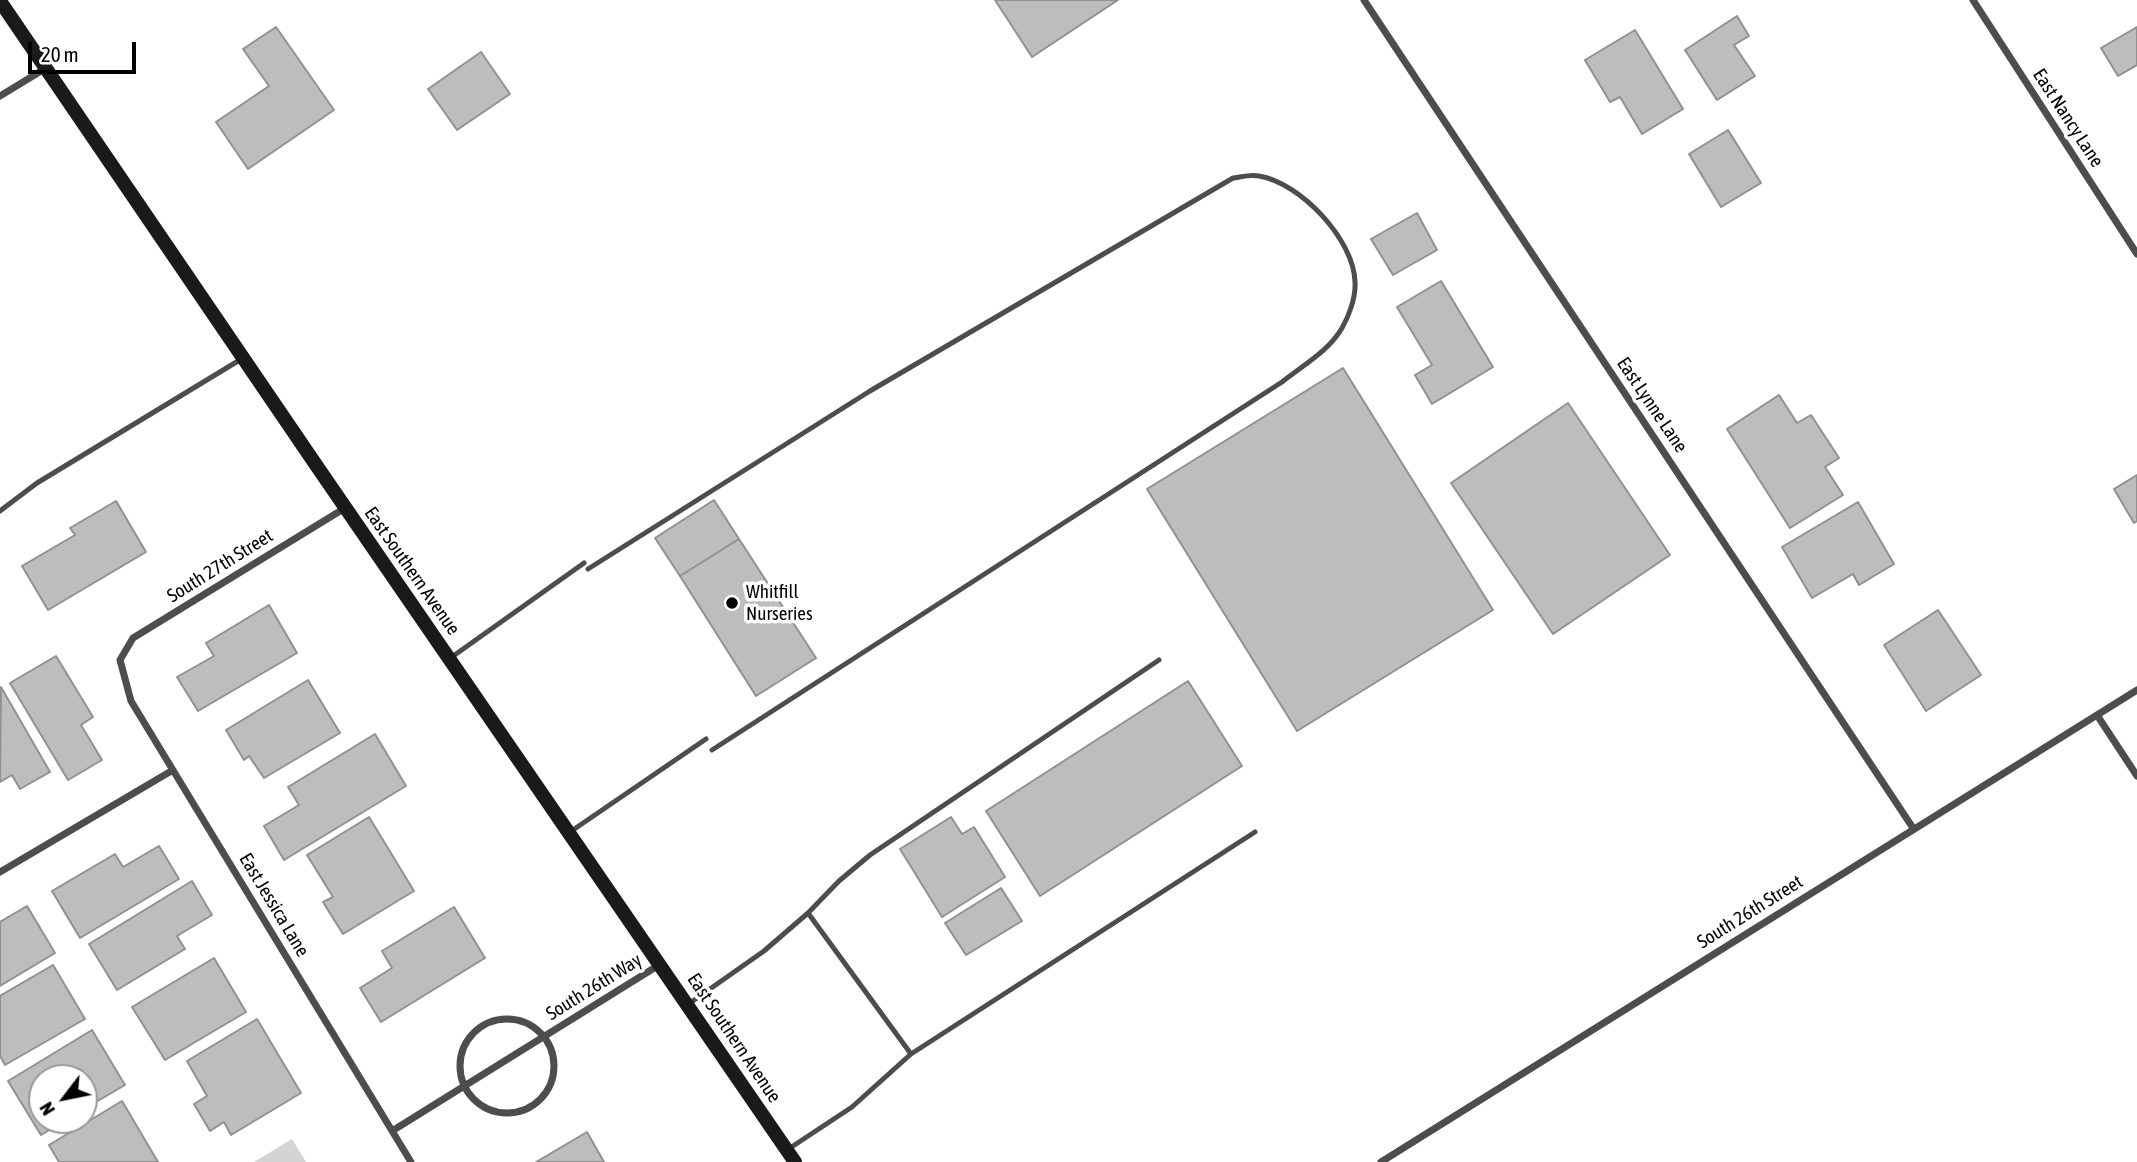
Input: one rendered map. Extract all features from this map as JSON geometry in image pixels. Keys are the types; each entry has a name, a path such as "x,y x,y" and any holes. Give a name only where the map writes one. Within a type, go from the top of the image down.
{"main road":[{"name":"East Southern Avenue","path":"0,1 791,1156"}],"street":[{"name":"East Lynne Lane","path":"1364,0 1913,828"},
{"name":"East Nancy Lane","path":"1973,0 2137,254"},
{"path":"0,96 46,68"},
{"name":"South 27th Street","path":"120,660 133,638 345,508"},
{"name":"East Jessica Lane","path":"120,660 131,701 411,1162"},
{"name":"South 26th Street","path":"1381,1162 2137,690"},
{"path":"2097,715 2137,776"},
{"path":"0,872 173,770"},
{"name":"South 26th Way","path":"392,1131 661,965"},
{"name":"South 26th Way","path":"503,1019 519,1020 544,1037 551,1051 554,1067 552,1082 544,1096 532,1107 517,1113 486,1109 473,1100 464,1087 460,1072 463,1049 476,1031 488,1023 503,1019"}],"lane":[{"path":"449,659 586,566 870,391 1233,178 1258,175 1287,185 1312,204 1349,257 1355,282 1352,304 1341,330 1324,350 1282,382 712,750"},
{"path":"0,511 37,483 243,358"},
{"path":"688,1004 764,951 808,914 839,881 870,855 1159,660"},
{"path":"569,833 706,739"},
{"path":"791,1156 852,1107 911,1054 1255,832"},
{"path":"808,914 911,1054"}],"shaded area":[{"path":"292,1139 306,1162 254,1162"}],"building":[{"path":"995,0 1118,0 1032,57"},
{"path":"1737,16 1749,36 1734,45 1755,76 1717,100 1685,50"},
{"path":"276,27 334,110 248,169 216,122 269,86 243,49"},
{"path":"2137,27 2137,65 2118,76 2101,48"},
{"path":"1635,30 1683,109 1642,134 1620,97 1610,102 1585,60"},
{"path":"481,52 510,94 457,130 428,89"},
{"path":"1728,130 1761,183 1721,207 1689,154"},
{"path":"1417,213 1437,250 1393,275 1371,239"},
{"path":"1441,281 1493,367 1432,404 1415,375 1432,365 1397,307"},
{"path":"1343,368 1493,610 1297,731 1147,489"},
{"path":"1779,395 1797,423 1811,415 1839,458 1825,467 1843,495 1790,528 1727,429"},
{"path":"1568,403 1670,555 1553,634 1451,483"},
{"path":"2137,475 2137,521 2134,523 2114,489"},
{"path":"714,500 739,539 680,576 655,538"},
{"path":"116,501 146,552 48,610 22,566 75,535 70,528"},
{"path":"1858,502 1894,564 1859,585 1853,574 1812,598 1782,547"},
{"path":"739,539 816,658 756,696 680,576"},
{"path":"269,605 297,653 198,711 177,677 214,656 206,643"},
{"path":"1938,610 1981,675 1926,711 1884,645"},
{"path":"56,656 93,717 81,725 102,760 68,780 10,683"},
{"path":"308,680 340,733 264,778 249,756 244,760 226,730"},
{"path":"1188,681 1242,766 1040,896 986,811"},
{"path":"1,687 50,772 20,789 12,775 0,782"},
{"path":"375,734 406,786 284,860 264,826 299,805 288,787"},
{"path":"369,817 414,891 343,934 323,902 333,897 307,855"},
{"path":"951,817 962,834 974,827 1005,877 942,917 900,849"},
{"path":"159,846 179,879 80,938 52,891 115,854 123,867"},
{"path":"192,881 212,915 177,936 185,949 117,990 89,944"},
{"path":"1001,888 1022,921 966,955 945,923"},
{"path":"27,906 55,953 0,986 0,922"},
{"path":"454,907 485,958 381,1022 360,988 392,968 382,951"},
{"path":"214,958 246,1012 165,1060 132,1007"},
{"path":"53,965 85,1019 5,1065 0,1056 0,996"},
{"path":"257,1019 301,1093 231,1135 224,1122 210,1131 194,1104 207,1096 187,1061"},
{"path":"92,1030 125,1085 98,1101 98,1064 36,1064"},
{"path":"28,1069 28,1114 8,1081"},
{"path":"122,1101 158,1162 59,1162 49,1145 67,1134 98,1134 98,1115"},
{"path":"587,1132 604,1162 536,1162"}],"place":[{"name":"Whitfill Nurseries","path":"732,603"}]}
